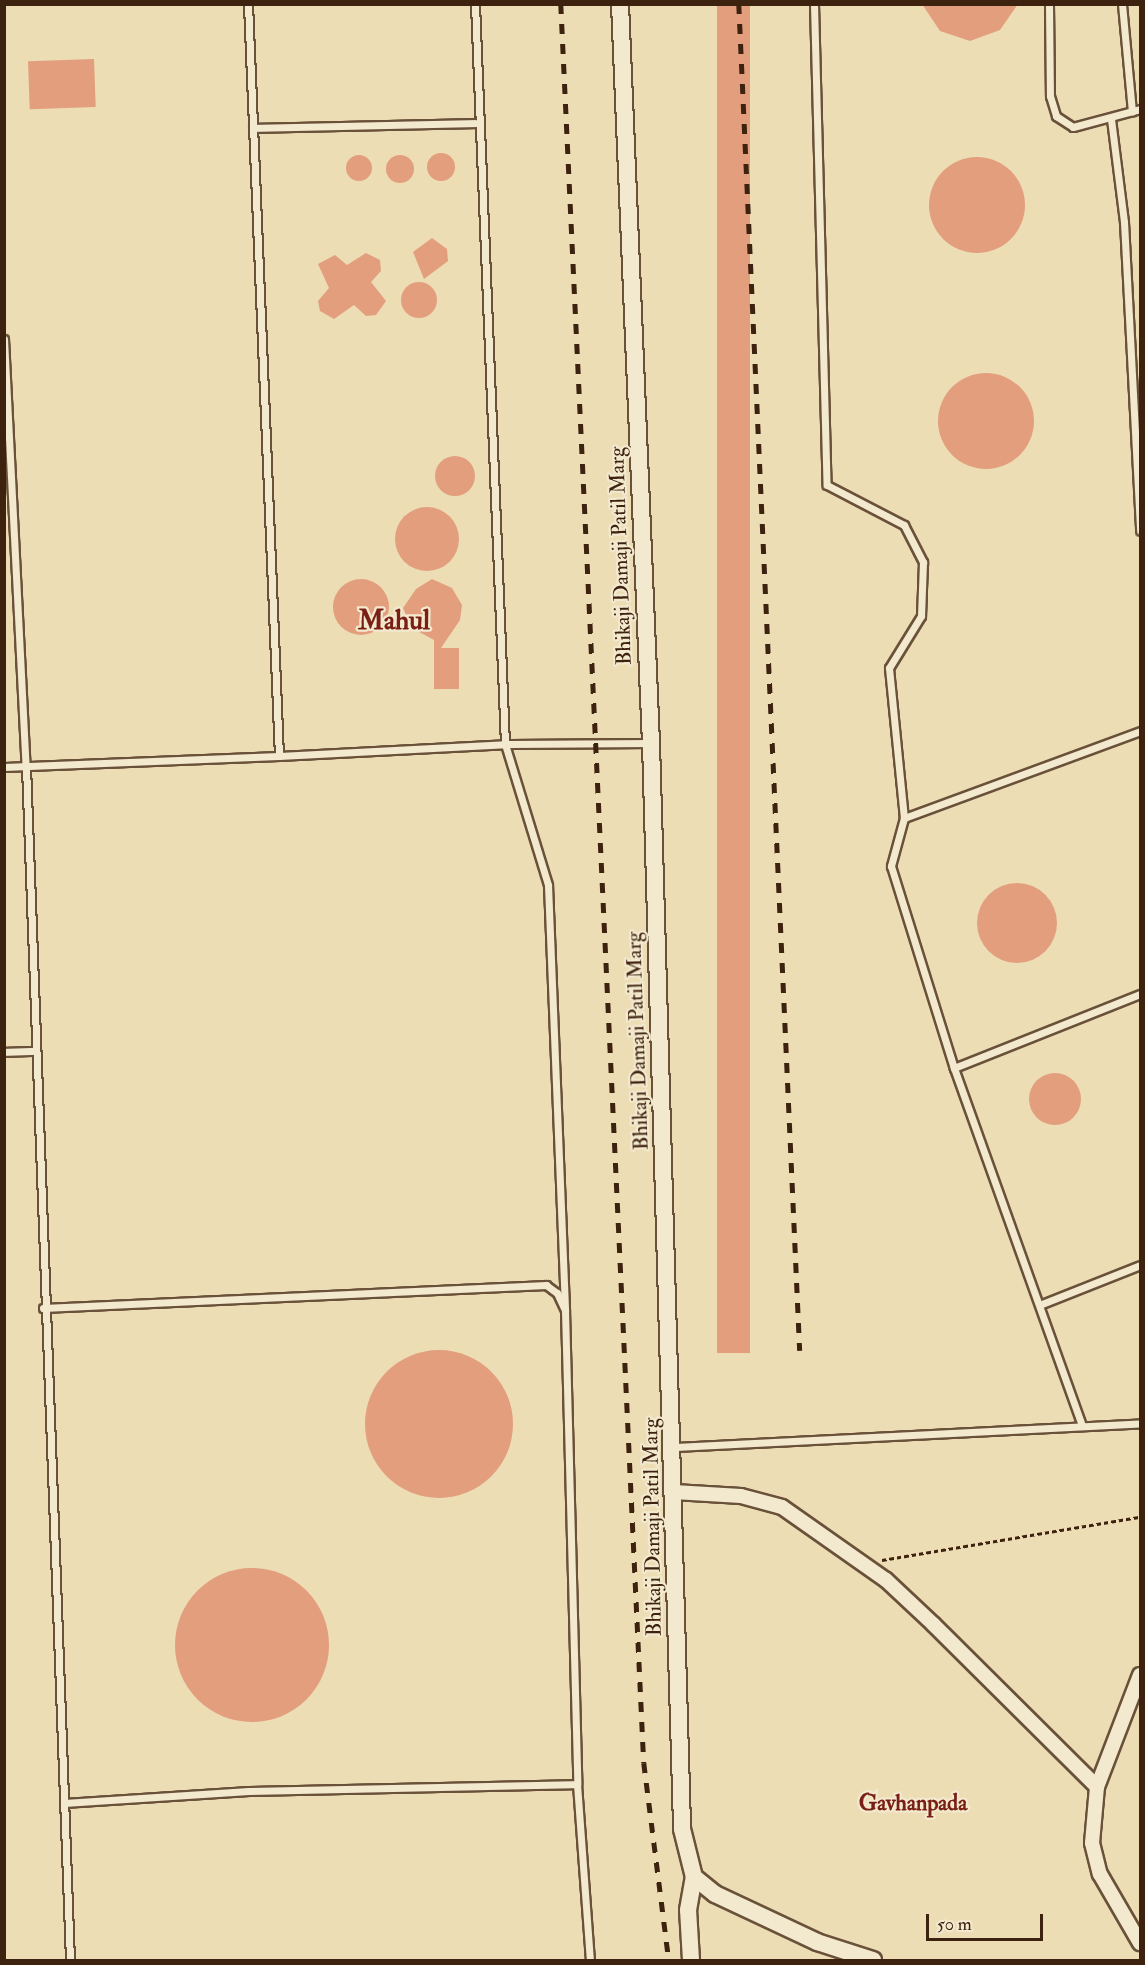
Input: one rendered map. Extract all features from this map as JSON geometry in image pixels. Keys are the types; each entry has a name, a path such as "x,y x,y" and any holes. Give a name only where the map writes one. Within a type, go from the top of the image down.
{"street":[{"name":"Bhikaji Damaji Patil Marg","path":"620,4 651,743 674,1447 682,1828 694,1877"},
{"path":"674,1492 741,1496 782,1507 862,1563 933,1624 1097,1787"},
{"path":"1140,1675 1097,1787 1092,1843 1100,1874 1140,1943"},
{"path":"690,1960 688,1910 694,1877 715,1894 817,1942 873,1960"}],"lane":[{"path":"248,4 279,756"},
{"path":"475,4 475,123 505,744 548,885 565,1310 578,1784 591,1960"},
{"path":"814,4 827,485 904,525 923,562 921,616 889,668 904,818 891,866 954,1068 1042,1304 1082,1425"},
{"path":"1049,4 1050,96 1056,116 1073,127 1111,119 1140,109"},
{"path":"1122,4 1132,112"},
{"path":"1111,119 1124,222 1140,531"},
{"path":"253,128 475,123"},
{"path":"4,339 26,766 43,1308 70,1960"},
{"path":"904,818 1140,731"},
{"path":"4,767 505,744 651,743"},
{"path":"954,1068 1140,994"},
{"path":"4,1052 35,1051"},
{"path":"1042,1304 1140,1265"},
{"path":"43,1308 546,1285 565,1310"},
{"path":"674,1447 1140,1423"},
{"path":"64,1803 249,1791 578,1784"}],"path":[{"path":"862,1563 1140,1517"}],"building":[{"path":"717,4 750,4 750,1353 717,1353"},
{"path":"922,4 1018,4 1000,30 970,41 940,31"},
{"path":"94,59 96,107 30,109 28,61"},
{"path":"441,153 451,157 455,167 451,177 441,181 431,177 427,167 431,157"},
{"path":"359,155 368,159 372,168 368,177 359,181 350,177 346,168 350,159"},
{"path":"400,155 410,159 414,169 410,179 400,183 390,179 386,169 390,159"},
{"path":"977,157 995,161 1011,171 1021,187 1025,205 1021,223 1011,239 995,249 977,253 959,249 943,239 933,223 929,205 933,187 943,171 959,161"},
{"path":"432,238 447,249 448,261 424,279 413,252"},
{"path":"366,253 380,260 381,271 371,282 386,301 376,315 366,316 354,305 334,319 320,311 318,301 329,288 318,264 335,255 347,265"},
{"path":"419,282 432,287 437,300 432,313 419,318 406,313 401,300 406,287"},
{"path":"986,373 1004,377 1020,387 1030,403 1034,421 1030,439 1020,455 1004,465 986,469 968,465 952,455 942,439 938,421 942,403 952,387 968,377"},
{"path":"455,456 463,457 469,462 474,468 474,484 469,490 463,495 455,496 447,495 441,490 436,484 435,476 436,468 441,462 447,457"},
{"path":"427,507 445,513 453,521 459,539 453,557 445,565 427,571 409,565 401,557 395,539 401,521 409,513"},
{"path":"361,579 372,581 381,587 387,596 389,607 387,618 381,627 372,633 361,635 350,633 341,627 335,618 333,607 335,596 341,587 350,581"},
{"path":"432,579 452,588 462,605 460,620 441,648 459,648 459,689 434,689 434,640 412,628 403,608 416,589"},
{"path":"1017,883 1032,886 1045,895 1054,908 1057,923 1054,938 1045,951 1032,960 1017,963 1002,960 989,951 980,938 977,923 980,908 989,895 1002,886"},
{"path":"1050,1073 1060,1073 1074,1080 1081,1099 1074,1118 1060,1125 1050,1125 1040,1121 1033,1114 1029,1104 1029,1094 1033,1084 1040,1077"},
{"path":"439,1350 468,1355 492,1371 508,1395 513,1424 508,1453 492,1477 468,1493 439,1498 410,1493 386,1477 370,1453 365,1424 370,1395 386,1371 410,1355"},
{"path":"252,1568 281,1574 295,1581 306,1591 316,1602 323,1616 329,1645 323,1674 316,1688 306,1699 295,1709 281,1716 252,1722 223,1716 209,1709 198,1699 188,1688 181,1674 175,1645 181,1616 188,1602 198,1591 209,1581 223,1574"}],"railway":[{"path":"561,4 644,1763 669,1960"},
{"path":"739,4 800,1351"}],"district":[{"name":"Mahul","path":"394,621"},
{"name":"Gavhanpada","path":"913,1804"}]}
